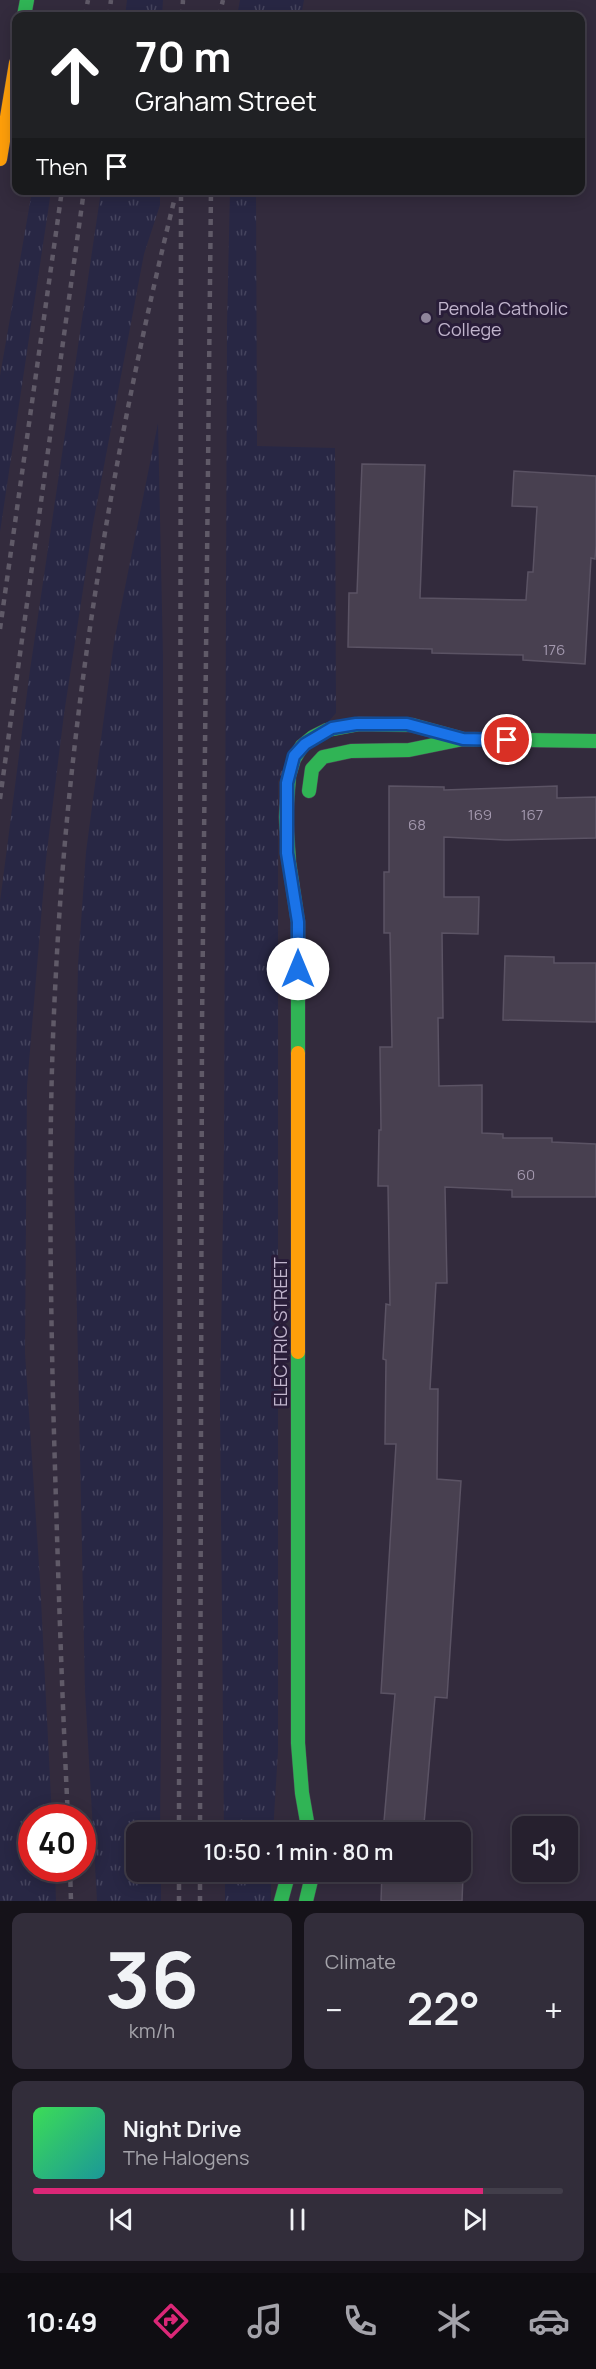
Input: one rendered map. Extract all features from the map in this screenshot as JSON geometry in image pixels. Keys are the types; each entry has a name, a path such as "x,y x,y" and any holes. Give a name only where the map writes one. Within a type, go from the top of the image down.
{"street":[{"path":"0,159 12,87"},
{"name":"ELECTRIC STREET","path":"298,922 287,853 287,783 294,756 305,744 332,728 356,724 407,724 463,739"},
{"path":"309,810 309,778 312,769 323,758 351,751 409,750 463,739 596,741"},
{"name":"ELECTRIC STREET","path":"305,875 298,922 298,1743 307,1822"},
{"name":"ELECTRIC STREET","path":"289,1805 298,1743"},
{"path":"281,1901 286,1882"},
{"path":"306,1901 311,1882"}],"green space":[{"path":"127,0 163,0 162,12 126,12"},
{"path":"240,0 304,0 302,12 238,12"},
{"path":"31,195 50,195 0,532 0,376"},
{"path":"100,195 160,195 160,205 144,254 93,524 64,714 46,859 27,1086 25,1353 51,1804 18,1804 18,1882 55,1882 56,1901 0,1901 0,902 30,670"},
{"path":"230,195 256,195 257,446 335,448 336,713 278,781 278,1751 274,1822 224,1822 220,1405 224,1146 227,326"},
{"path":"158,423 163,656 163,1523 160,1822 126,1822 126,1882 161,1882 161,1901 97,1901 96,1804 91,1804 85,1691 74,1173 78,965 86,852 114,642"},
{"path":"225,1882 271,1882 271,1901 225,1901"}],"building":[{"path":"362,464 425,465 420,598 526,600 528,572 533,572 537,507 512,506 514,471 596,476 596,545 595,559 591,558 585,664 523,660 523,655 432,653 432,649 348,647 349,593 357,593"},
{"path":"389,786 444,787 444,790 557,786 557,798 596,797 596,838 505,840 444,837 444,897 479,897 478,934 442,933 443,1018 438,1018 439,1086 482,1085 482,1133 503,1134 503,1138 552,1138 552,1142 596,1144 596,1197 512,1197 512,1190 445,1187 447,1283 436,1283 430,1389 438,1389 437,1479 461,1481 447,1698 435,1697 424,1822 384,1822 395,1694 381,1693 396,1444 385,1444 386,1360 383,1359 386,1304 390,1305 388,1186 378,1186 379,1130 381,1130 380,1047 392,1047 390,933 384,933 384,872 389,872"},
{"path":"505,956 554,957 554,963 596,963 596,1022 503,1020"},
{"path":"382,1882 463,1882 462,1901 381,1901"}],"railway":[{"path":"86,12 88,0"},
{"path":"110,12 111,0"},
{"path":"182,12 183,0"},
{"path":"220,12 223,0"},
{"path":"0,629 61,195"},
{"path":"0,799 83,195"},
{"path":"67,1804 56,1504 51,1239 53,1025 62,874 71,776 97,580 132,385 176,195"},
{"path":"179,1822 181,195"},
{"path":"200,1822 202,1025 211,195"},
{"path":"70,1882 71,1901"},
{"path":"179,1882 179,1901"},
{"path":"200,1882 200,1901"}],"traffic: fast":[{"path":"25,12 27,0"},
{"path":"298,1053 298,922 289,862 286,817 289,776 294,759 302,746 313,737 327,730 359,724 412,725 463,739"},
{"path":"309,791 312,769 323,757 351,751 409,750 463,739 596,741"},
{"path":"298,1352 298,1743 307,1822"},
{"path":"281,1901 286,1882"},
{"path":"306,1901 311,1882"}],"traffic: slow":[{"path":"0,159 12,87"},
{"path":"298,1053 298,1352"}],"place":[{"name":"Penola Catholic College","path":"426,318"}],"route":[{"path":"298,969 298,922 287,853 287,783 294,756 319,734 332,728 356,724 407,724 463,739 507,740"}]}
